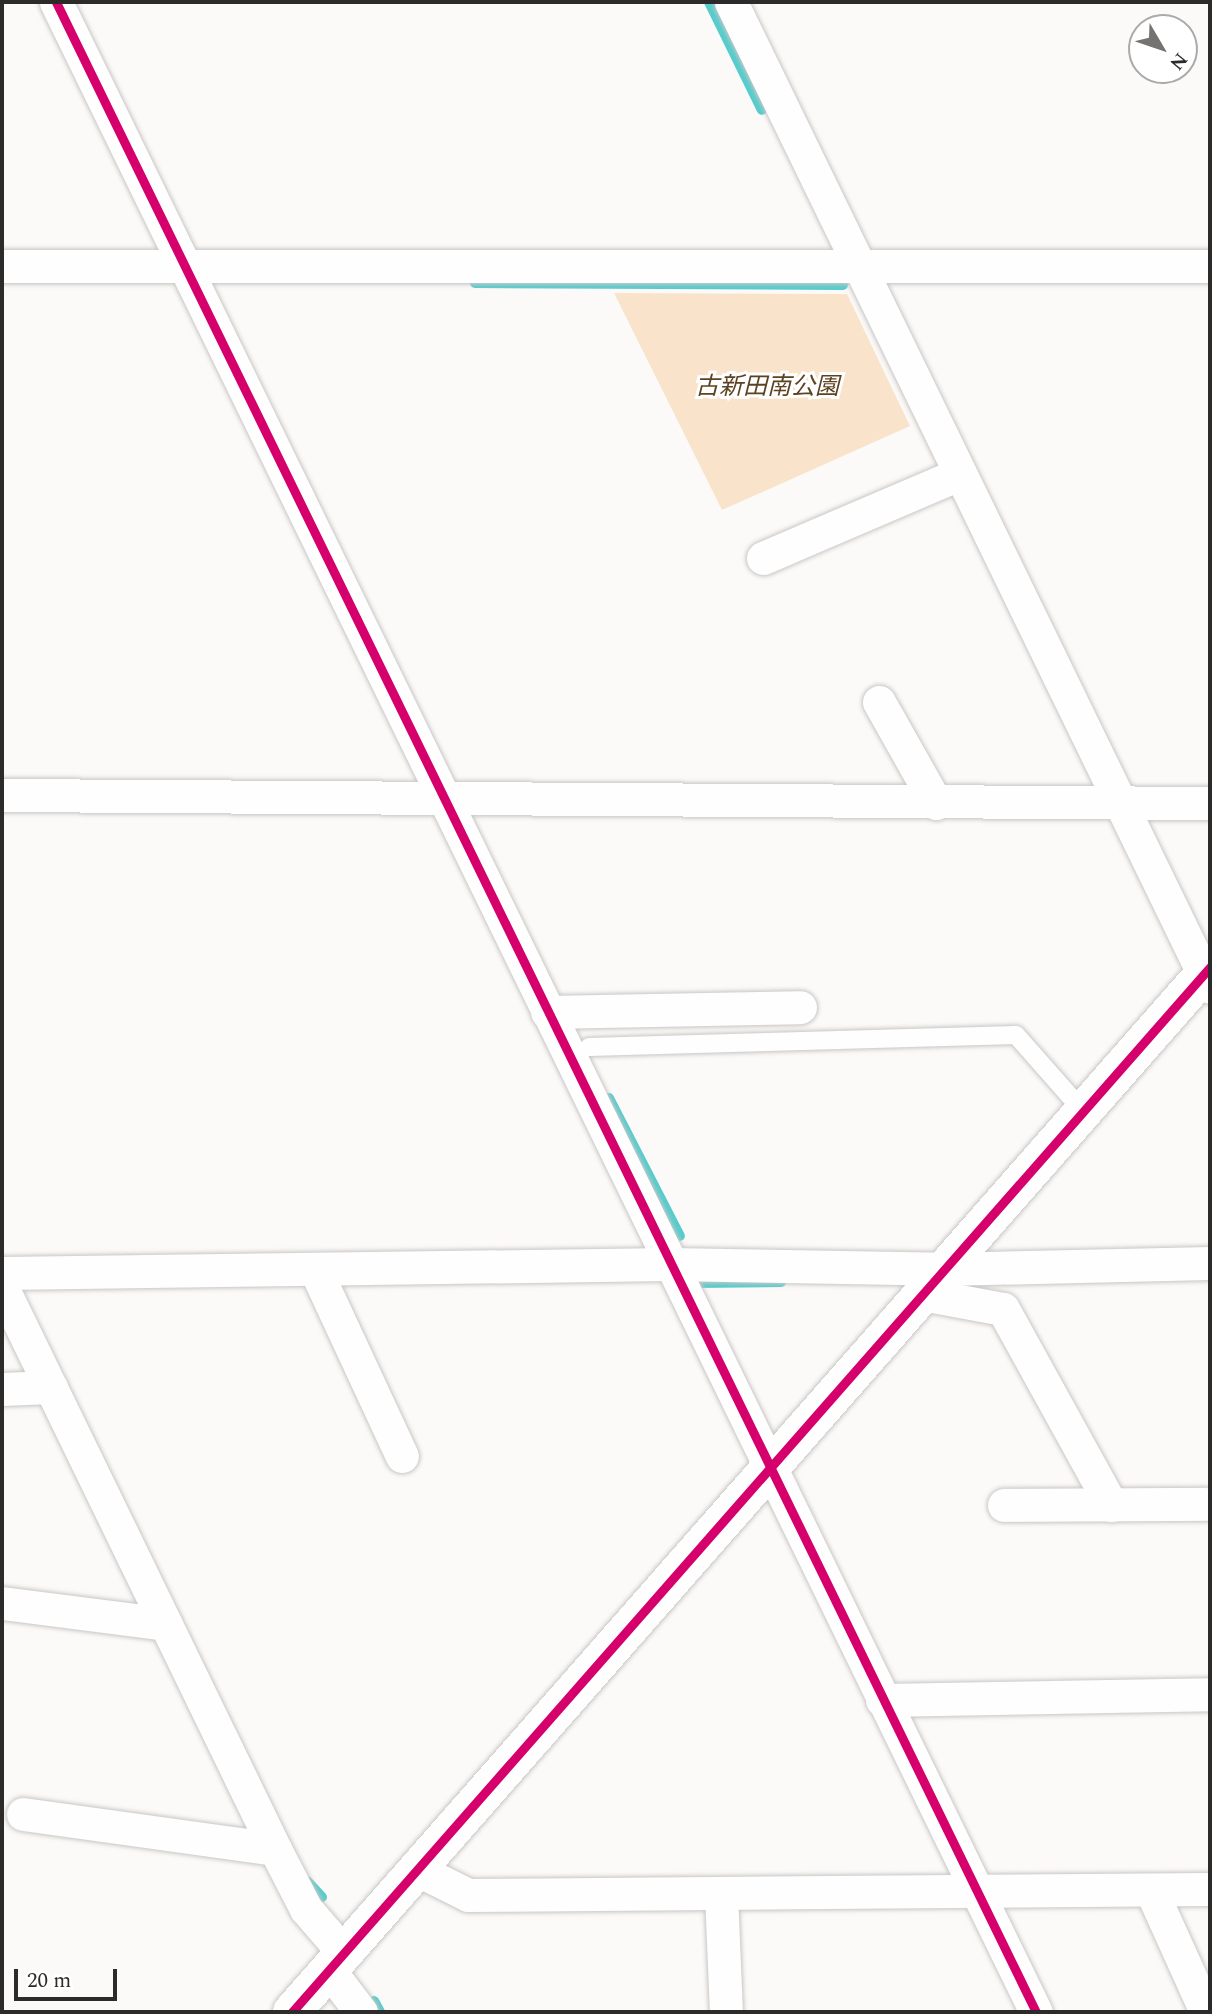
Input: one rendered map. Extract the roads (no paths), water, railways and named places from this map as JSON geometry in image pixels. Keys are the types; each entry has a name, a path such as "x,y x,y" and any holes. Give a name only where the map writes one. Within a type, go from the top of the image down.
{"street":[{"path":"56,2 768,1469 893,1700 976,1892 1036,2012"},
{"path":"292,2012 1083,1111 1208,976 1120,804 731,2"},
{"path":"2,266 1210,266"},
{"path":"763,558 959,474"},
{"path":"879,702 936,803"},
{"path":"2,795 1210,803"},
{"path":"547,1012 800,1007"},
{"path":"2,1273 316,1271 669,1264 933,1281 1210,1262"},
{"path":"316,1271 402,1457"},
{"path":"933,1281 1003,1309 1111,1505"},
{"path":"2,1287 275,1849 337,1961 361,2012"},
{"path":"2,1389 51,1387"},
{"path":"1004,1505 1205,1504"},
{"path":"2,1603 166,1624"},
{"path":"893,1700 1210,1694"},
{"path":"23,1814 275,1849"},
{"path":"418,1870 468,1895 1210,1889"},
{"path":"1151,1890 1206,2012"},
{"path":"721,1894 726,2012"}],"lane":[{"path":"589,1047 1016,1035 1083,1111"}],"waterway":[{"path":"709,2 762,110"},
{"path":"475,283 843,285"},
{"path":"609,1098 680,1236"},
{"path":"696,1292 694,1283 781,1282"},
{"path":"307,1881 322,1897"},
{"path":"374,2001 380,2012"}],"park label":[{"name":"古新田南公園","path":"767,388"}]}
